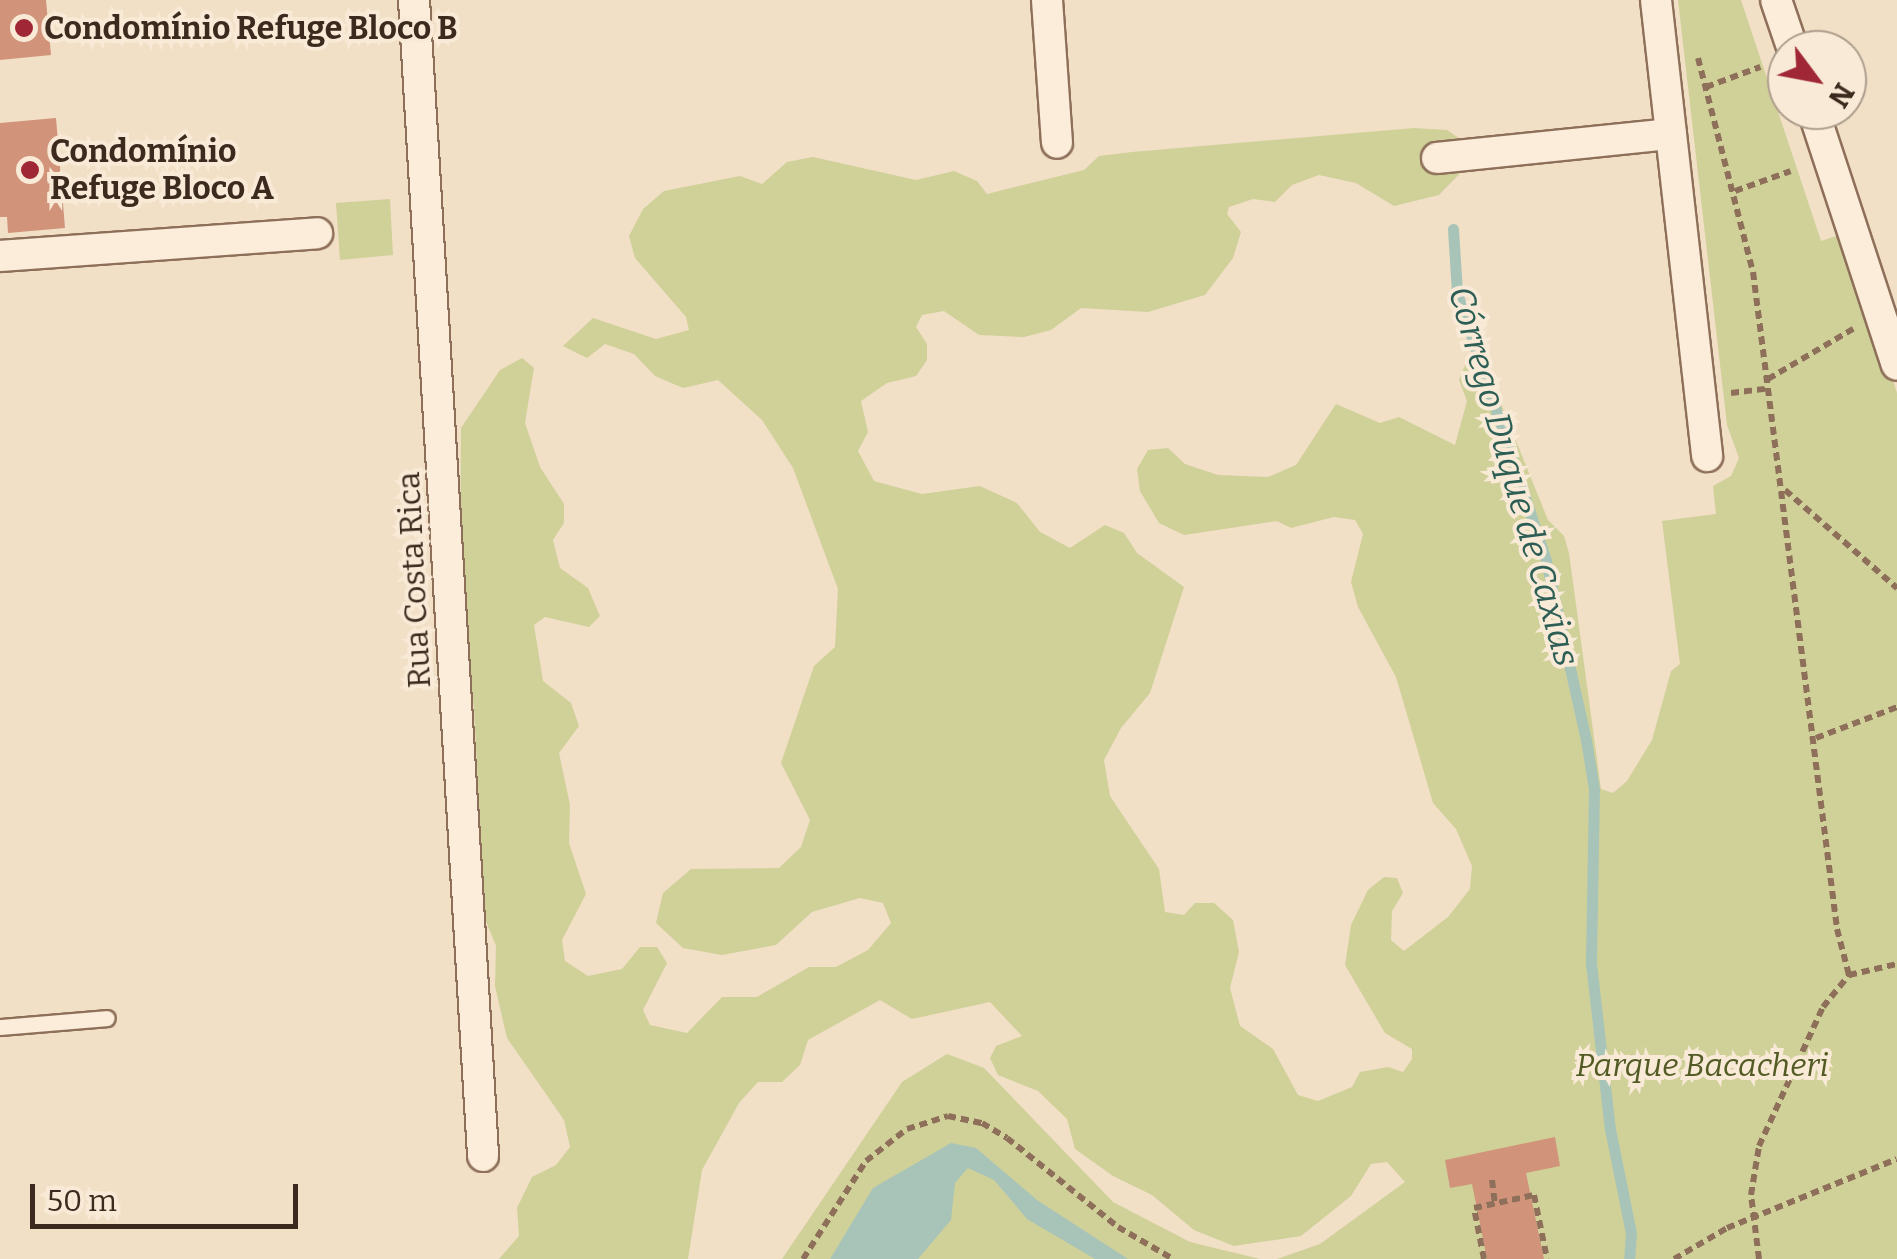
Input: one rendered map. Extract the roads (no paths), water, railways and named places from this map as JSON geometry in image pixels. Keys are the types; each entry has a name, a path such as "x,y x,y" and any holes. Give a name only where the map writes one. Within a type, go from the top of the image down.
{"street":[{"name":"Rua Costa Rica","path":"414,0 483,1156"},
{"path":"1048,0 1057,143"},
{"path":"1656,0 1707,456"},
{"path":"1776,0 1786,30"},
{"path":"1821,130 1883,276 1897,365"},
{"path":"1437,158 1671,134"},
{"path":"0,256 318,233"}],"lane":[{"path":"0,1027 107,1018"}],"waterway":[{"name":"Córrego Duque de Caxias","path":"1453,229 1457,293 1546,561 1586,740 1594,789 1591,963 1610,1129 1631,1233 1629,1259"}],"place":[{"name":"Condomínio Refuge Bloco B","path":"24,28"},
{"name":"Condomínio Refuge Bloco A","path":"30,170"}],"park label":[{"name":"Parque Bacacheri","path":"1702,1065"}]}
